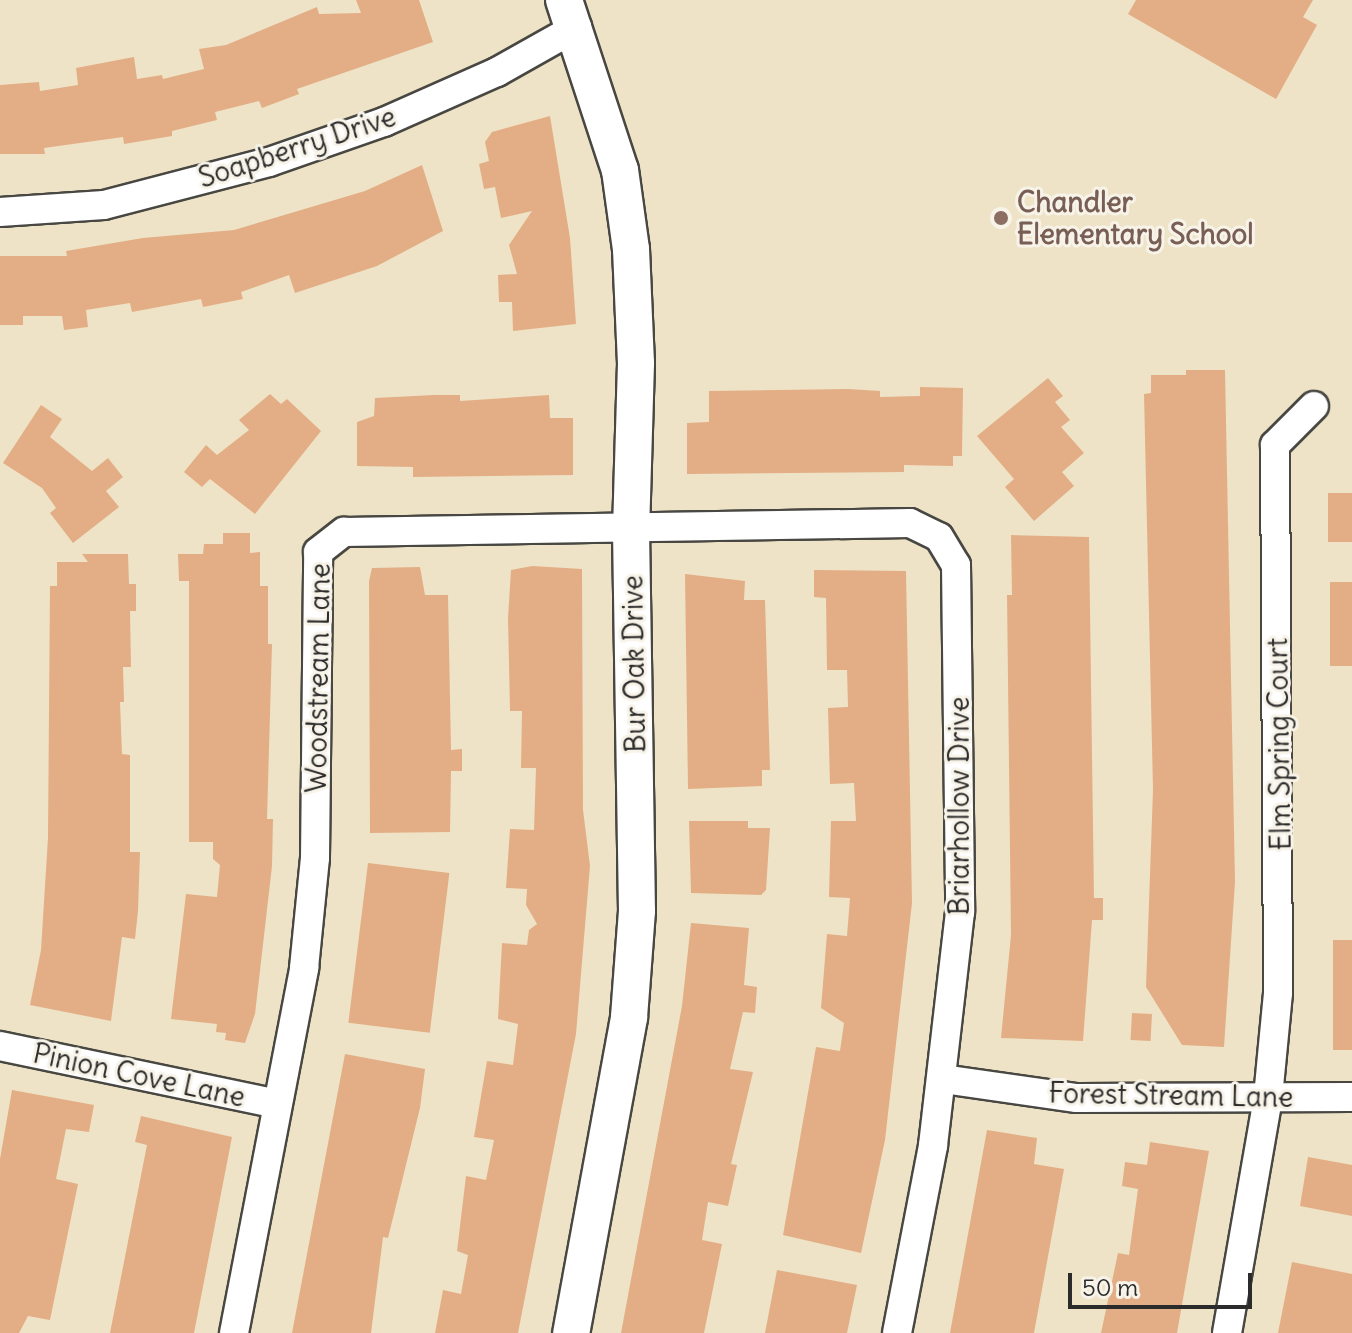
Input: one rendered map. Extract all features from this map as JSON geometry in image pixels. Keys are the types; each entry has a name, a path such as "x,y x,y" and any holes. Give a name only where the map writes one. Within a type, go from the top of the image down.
{"street":[{"name":"Soapberry Drive","path":"0,212 104,205 269,162 384,122 497,72 570,14"},
{"name":"Bur Oak Drive","path":"570,14 620,170 631,249 636,363 631,530 635,941 624,1049 571,1333"},
{"name":"Elm Spring Court","path":"1227,1333 1268,1097 1281,868 1275,445 1314,406"},
{"name":"Woodstream Lane","path":"234,1333 304,968 315,858 318,552 344,532 631,530 910,523 939,537"},
{"name":"Briarhollow Drive","path":"897,1333 943,1079 960,912 956,565 939,537"},
{"name":"Pinion Cove Lane","path":"0,1046 277,1104"},
{"name":"Forest Stream Lane","path":"943,1079 1077,1098 1352,1097"}],"building":[{"path":"356,0 419,0 433,42 297,89 299,94 262,108 259,101 215,112 217,120 172,131 172,136 124,144 123,137 44,148 45,154 0,154 0,85 39,82 40,91 78,85 76,68 134,57 137,79 162,75 163,79 204,69 199,49 226,45 317,7 319,14 361,13"},
{"path":"1136,0 1313,0 1303,17 1317,25 1276,99 1128,14"},
{"path":"550,116 570,238 576,324 513,331 512,302 499,302 498,275 517,274 509,245 532,211 501,218 495,187 484,189 479,164 489,161 485,142 492,132"},
{"path":"422,165 443,231 377,266 295,293 289,275 241,292 243,299 203,307 201,299 132,312 130,303 86,310 88,327 64,330 62,316 23,316 23,325 0,325 0,256 67,256 66,251 143,238 234,230 365,191"},
{"path":"1186,370 1225,370 1235,882 1224,1047 1182,1045 1146,987 1153,790 1144,394 1151,393 1151,375 1186,375"},
{"path":"1048,378 1063,396 1055,402 1070,420 1061,427 1084,453 1062,472 1074,486 1034,521 1005,487 1014,479 977,436"},
{"path":"920,387 963,388 962,456 953,456 953,466 904,465 904,472 687,474 687,423 709,422 709,391 848,389 880,391 880,397 920,396"},
{"path":"270,394 281,404 287,399 321,431 255,514 210,479 202,487 184,472 206,445 217,455 249,430 239,420"},
{"path":"460,395 460,401 549,395 550,418 573,418 573,475 413,477 413,467 357,466 357,422 374,416 375,398"},
{"path":"41,405 62,419 50,437 92,471 108,458 123,477 106,491 119,507 73,543 50,513 56,508 42,488 3,463"},
{"path":"1328,493 1352,493 1352,542 1328,542"},
{"path":"223,533 250,533 250,553 260,552 260,586 268,586 268,644 272,644 267,819 273,819 272,866 255,1014 245,1043 225,1040 226,1033 216,1032 217,1024 171,1019 186,894 217,897 220,865 213,859 213,842 189,842 189,581 179,581 178,554 203,554 204,544 223,544"},
{"path":"1011,535 1089,537 1094,898 1103,898 1103,920 1092,920 1083,1041 1001,1038 1011,935 1007,595 1012,595"},
{"path":"82,554 128,554 129,584 136,584 136,611 130,611 131,667 123,667 124,702 120,702 122,754 130,755 130,852 140,852 138,911 135,939 122,937 111,1021 30,1005 41,950 48,838 50,586 57,586 57,562 88,562"},
{"path":"532,566 582,569 583,810 590,866 576,1034 518,1333 435,1333 443,1290 461,1294 468,1255 457,1251 466,1176 486,1180 494,1140 474,1137 487,1061 513,1065 518,1024 498,1019 502,943 527,945 529,930 537,924 526,905 527,889 506,888 510,829 534,830 536,768 521,768 522,711 510,711 508,618 511,570"},
{"path":"420,567 425,595 448,595 451,750 462,749 462,771 451,771 450,832 370,833 369,581 372,568"},
{"path":"814,570 906,571 912,903 885,1140 861,1253 783,1235 816,1047 840,1051 844,1023 821,1008 827,934 847,936 850,898 829,897 831,821 856,821 854,783 830,784 828,708 848,707 847,670 827,670 826,598 814,597"},
{"path":"685,574 745,581 744,600 765,600 770,770 762,770 762,786 688,789"},
{"path":"1330,582 1352,582 1352,666 1330,666"},
{"path":"689,821 748,821 748,828 770,828 766,890 761,895 691,893"},
{"path":"368,863 449,873 430,1033 348,1023"},
{"path":"691,923 749,928 744,985 757,987 755,1013 743,1012 730,1069 753,1072 731,1164 737,1165 728,1206 708,1202 702,1240 722,1244 704,1333 621,1333 682,1006"},
{"path":"1333,940 1352,940 1352,1050 1333,1050"},
{"path":"1132,1013 1152,1014 1151,1041 1131,1040"},
{"path":"345,1054 425,1069 420,1108 388,1238 383,1237 371,1333 292,1333"},
{"path":"12,1090 94,1105 89,1132 66,1129 56,1179 78,1184 50,1320 28,1316 19,1333 0,1333 0,1159"},
{"path":"141,1116 232,1137 194,1333 110,1333 147,1145 135,1142"},
{"path":"987,1130 1037,1138 1034,1164 1064,1169 1034,1333 950,1333"},
{"path":"1150,1142 1209,1151 1177,1333 1101,1333 1118,1253 1129,1255 1138,1189 1122,1186 1125,1162 1147,1165"},
{"path":"1308,1157 1352,1165 1352,1216 1300,1206"},
{"path":"1292,1262 1352,1274 1352,1333 1278,1333"},
{"path":"777,1270 857,1285 847,1333 765,1333"}],"place":[{"name":"Chandler Elementary School","path":"1001,218"}]}
